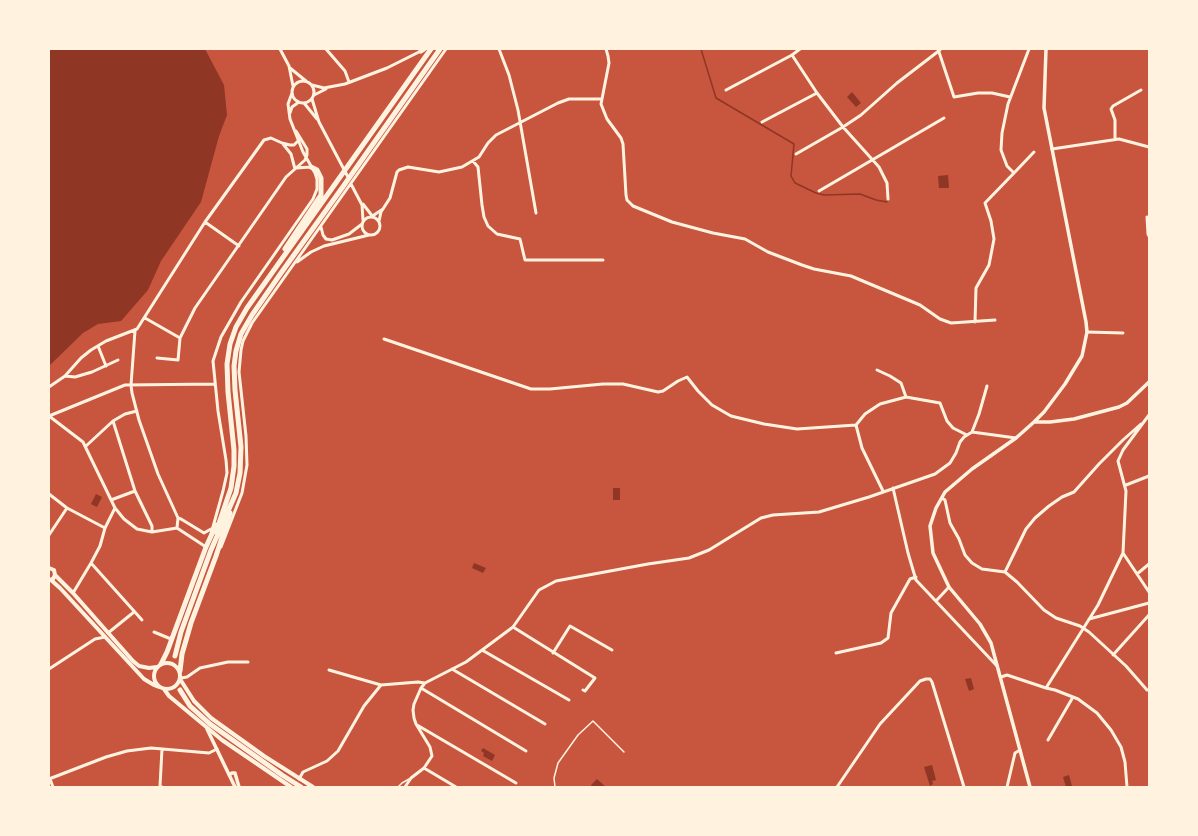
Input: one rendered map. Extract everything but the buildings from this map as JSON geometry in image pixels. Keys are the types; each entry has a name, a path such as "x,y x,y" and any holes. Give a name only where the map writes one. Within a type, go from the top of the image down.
{"highway":[{"path":"211,550 219,519 231,488 234,466 227,375 230,344 236,327 247,308 431,49"},
{"path":"180,671 182,654 191,623 216,556 236,493 240,473 241,447 234,390 234,366 236,351 241,334 252,315 281,273 440,49"},
{"path":"279,263 286,248 321,194 321,178 317,170 311,167"},
{"path":"175,656 181,632 211,550 236,493"},
{"path":"159,666 171,639 210,536 219,519"},
{"path":"180,690 190,706 210,724 282,775 302,787"}],"main road":[{"path":"49,568 54,570 55,575 139,666 149,668 170,663 174,664 180,671 180,679 194,702 207,715 244,742 313,787"},
{"path":"55,575 54,578 50,580 60,588 144,679 154,686 174,688 180,679"},
{"path":"60,588 73,593"},
{"path":"159,666 154,674 154,678 169,696 207,729 291,787"}],"street":[{"path":"280,49 289,66 294,87"},
{"path":"326,49 345,71 349,82"},
{"path":"216,556 226,536 242,493 247,466 246,436 239,372 243,341 252,324 446,49"},
{"path":"499,49 509,75 521,123 536,213"},
{"path":"606,49 609,63 601,104 604,115 618,133 623,144 626,195 627,200 633,206 672,222 713,233 745,239 768,252 802,265 819,270 852,276 920,305 940,319 951,323 995,320"},
{"path":"726,90 792,55 800,49"},
{"path":"1014,173 1007,166 1002,150 1002,133 1008,104 1029,49"},
{"path":"1030,787 991,643 980,624 949,587 933,553 930,526 936,508 945,492 972,469 1016,438 1034,422 1044,412 1065,384 1082,356 1087,332 1086,322 1044,108 1046,49"},
{"path":"289,66 312,85 330,87 349,82 387,68 423,50"},
{"path":"796,154 861,115 897,83 939,50 954,97 978,93 992,93 1010,98"},
{"path":"792,55 817,93 843,127 873,159 885,176 888,199"},
{"path":"210,536 227,473 218,411 213,361 221,337 241,302 315,196 317,190 317,179 298,140 289,115 288,104 294,87 300,81 306,81"},
{"path":"312,85 314,90 313,97 319,122"},
{"path":"304,103 330,87"},
{"path":"1116,139 1115,120 1111,109 1113,106 1141,90"},
{"path":"292,93 294,98 299,102 304,103 319,122 360,200 372,216 379,222"},
{"path":"762,122 817,93"},
{"path":"289,271 298,261 318,249 369,235 374,235 378,232 380,227 379,222 384,208 390,198 397,172 399,170 408,167 439,172 462,167 479,157 492,138 558,103 569,99 602,99"},
{"path":"289,115 292,107 299,102"},
{"path":"820,191 944,118"},
{"path":"157,358 178,360 180,338 195,308 286,177 306,158 307,148 293,126"},
{"path":"211,529 204,533 178,518 158,474 136,411 131,385 135,331 145,318 205,222 264,140 271,138 282,143 294,145 298,140"},
{"path":"1052,149 1116,139 1149,147"},
{"path":"282,143 291,154 295,169"},
{"path":"975,322 976,288 989,265 994,239 991,221 985,203 1034,152"},
{"path":"473,161 478,167 484,217 488,226 497,234 520,239 525,260 604,260"},
{"path":"295,169 300,167 311,167"},
{"path":"360,200 363,211 362,230 369,235"},
{"path":"321,225 323,235 326,239 332,240 349,234 363,222 384,208"},
{"path":"1147,217 1149,236"},
{"path":"205,222 239,246"},
{"path":"145,318 180,338"},
{"path":"49,387 65,376 81,358 98,346 106,341 135,331"},
{"path":"1087,332 1123,333"},
{"path":"384,339 531,389 624,384 658,392 663,391 687,377 698,391 712,404 731,416 764,424 797,429 856,425 865,414 880,404 906,397 940,403 947,421 953,428 967,435"},
{"path":"98,346 106,366"},
{"path":"65,376 75,377 92,372 118,360"},
{"path":"877,370 900,383 906,397"},
{"path":"1034,422 1074,419 1119,407 1127,404 1149,382"},
{"path":"49,416 125,386 215,384"},
{"path":"405,787 411,778 424,768 432,756 430,747 416,724 412,710 416,697 421,688 425,684 466,662 512,627 539,590 556,581 688,558 709,550 760,518 773,515 819,512 935,474 950,463 960,442 972,432 988,386"},
{"path":"86,446 113,421 124,414 136,411"},
{"path":"1046,688 1098,605 1123,553 1126,485 1118,461 1123,450 1149,415"},
{"path":"49,416 67,428 86,446 115,508 124,519 137,529 152,532 177,528 206,547"},
{"path":"113,421 135,491 152,526 152,532"},
{"path":"1005,572 1026,529 1035,518 1062,497 1074,492 1123,440 1144,422"},
{"path":"856,425 862,448 883,491"},
{"path":"972,432 1016,438"},
{"path":"1126,485 1149,476"},
{"path":"893,488 908,553 916,580 998,668"},
{"path":"111,500 135,491"},
{"path":"49,494 67,508 105,528"},
{"path":"942,498 945,500 950,524 959,539 965,555 972,563 982,569 1005,572 1018,582 1044,610 1056,618 1080,626 1084,629 1126,666 1148,689"},
{"path":"49,535 67,508"},
{"path":"73,593 100,546 105,528 115,508"},
{"path":"177,528 176,524 178,518"},
{"path":"1123,553 1149,592"},
{"path":"91,562 142,620"},
{"path":"1137,574 1149,564"},
{"path":"836,653 881,643 888,638 891,613 910,579 916,577"},
{"path":"936,601 949,587"},
{"path":"1089,619 1149,603"},
{"path":"108,633 134,612"},
{"path":"1113,655 1149,615"},
{"path":"553,653 570,626 612,650"},
{"path":"512,627 595,678 585,692 583,690"},
{"path":"154,632 171,639"},
{"path":"49,669 95,639 105,637"},
{"path":"482,650 569,700"},
{"path":"180,679 187,677 200,668 228,662 248,662"},
{"path":"452,669 545,724"},
{"path":"329,670 381,685 418,682 425,684"},
{"path":"1001,677 1006,675 1055,690 1078,699 1097,713 1111,730 1121,747 1125,762 1127,787"},
{"path":"837,787 880,724 920,681 926,679 930,679 932,682 964,787"},
{"path":"299,779 303,772 327,761 338,751 364,706 381,685"},
{"path":"421,688 526,751"},
{"path":"1048,740 1073,697"},
{"path":"416,724 516,783"},
{"path":"207,729 235,787"},
{"path":"53,787 49,779 106,757 127,751 151,748 209,752 217,749"},
{"path":"162,749 160,786 162,787"},
{"path":"1007,787 1015,753 1020,750"},
{"path":"424,768 456,787"},
{"path":"230,775 235,773 239,787"}],"lane":[{"path":"555,787 554,778 558,763 578,735 593,721 624,752"},
{"path":"398,787 411,778"}],"shaded area":[{"path":"49,49 205,49 224,85 227,115 219,136 201,202 161,261 148,290 121,321 98,324 83,333 49,366"},
{"path":"852,92 861,103 856,107 847,97"},
{"path":"948,175 949,188 939,188 938,176"},
{"path":"613,488 620,488 620,500 613,500"},
{"path":"96,494 102,497 97,507 91,504"},
{"path":"474,563 486,568 483,573 472,568"},
{"path":"971,678 974,689 969,691 965,679"},
{"path":"483,748 495,755 492,761 483,756 484,753 481,751"},
{"path":"932,765 936,780 932,781 933,784 930,786 924,767"},
{"path":"1069,775 1072,786 1066,787 1063,777"},
{"path":"597,779 606,787 593,787 591,785"}],"waterway":[{"path":"701,49 716,98 794,144 791,176 795,183 816,193 824,195 860,194 876,200 887,202"}]}
